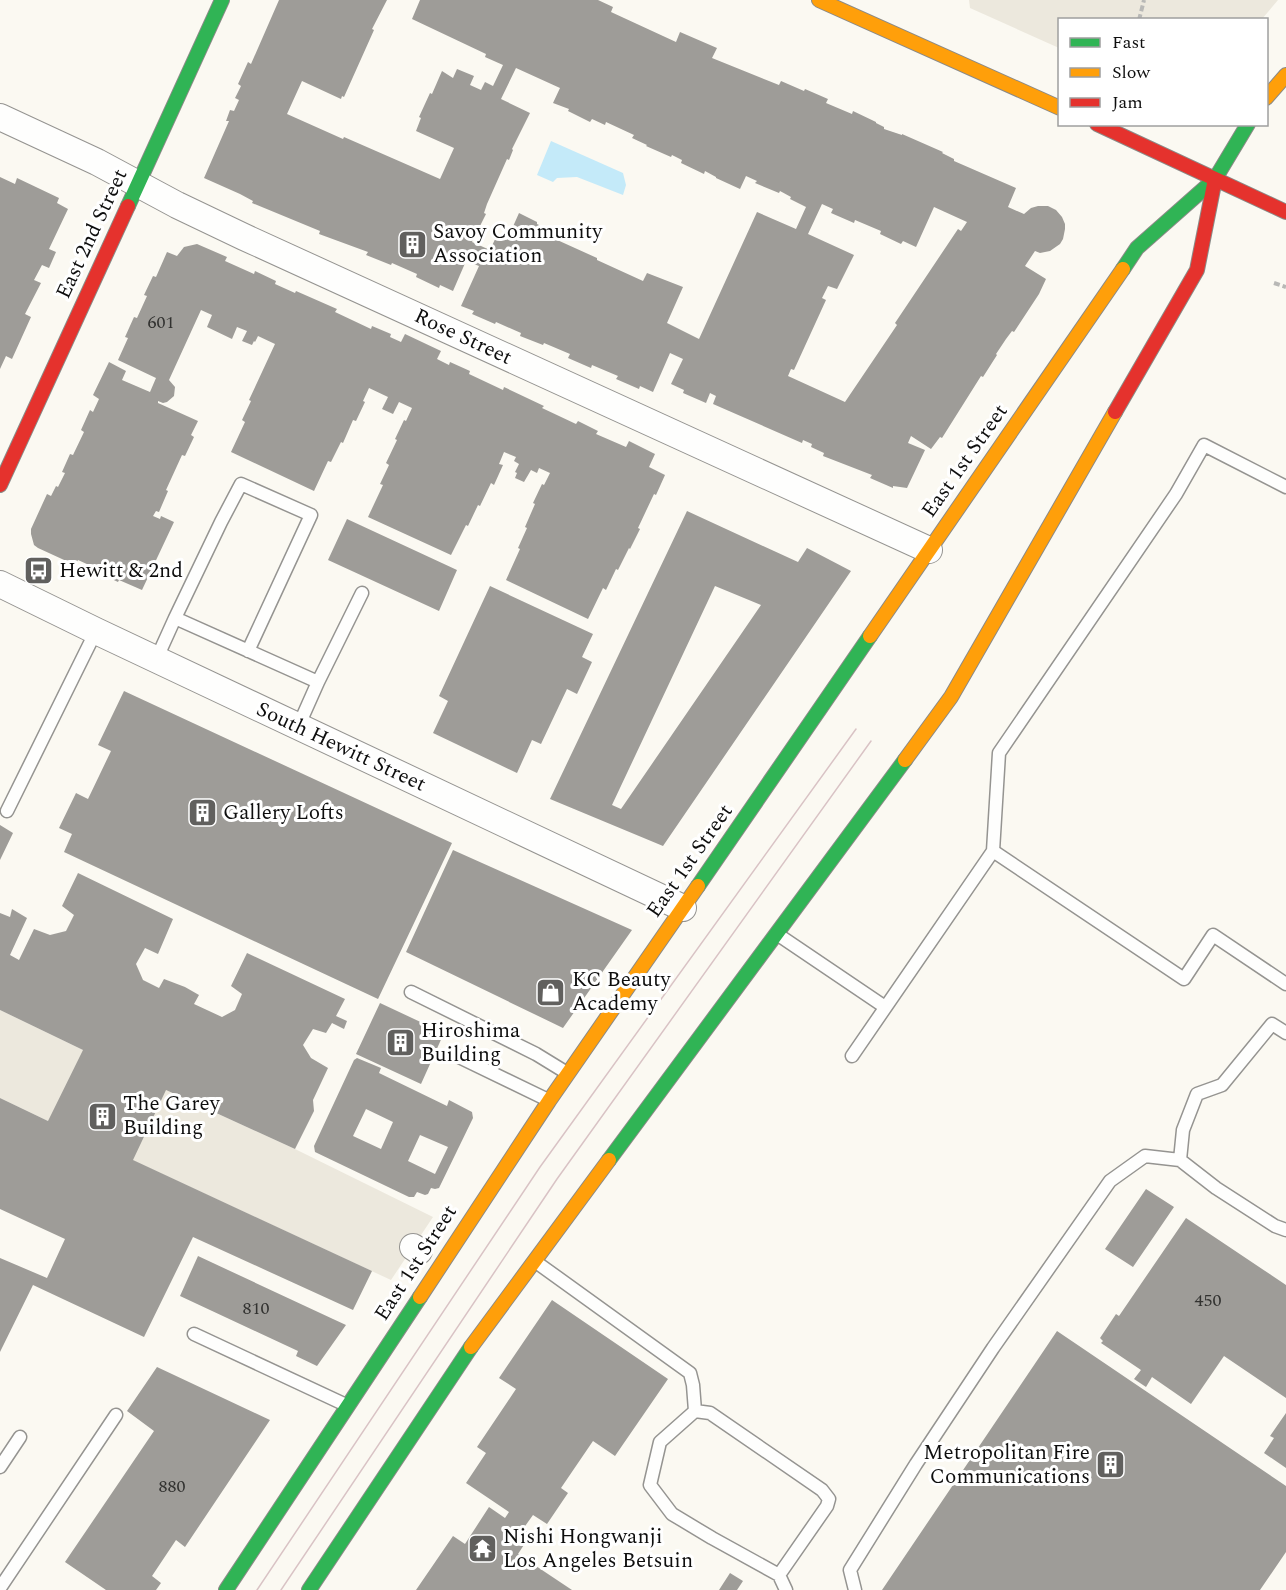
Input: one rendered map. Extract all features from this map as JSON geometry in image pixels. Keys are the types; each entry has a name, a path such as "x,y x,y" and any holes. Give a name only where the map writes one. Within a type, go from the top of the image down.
{"main road":[{"name":"East 2nd Street","path":"0,485 222,0"},
{"path":"819,0 1058,108"},
{"path":"1268,96 1286,75"},
{"path":"1100,126 1286,212"},
{"name":"East 1st Street","path":"226,1590 568,1073 1137,248 1215,179 1247,126"},
{"name":"East 1st Street","path":"309,1590 460,1362 957,687 1197,270 1215,179"}],"street":[{"name":"Rose Street","path":"0,117 97,162 138,185 244,237 929,550"},
{"name":"South Hewitt Street","path":"0,584 156,660 683,908"}],"lane":[{"path":"852,1056 993,850 999,753 1176,494 1204,445 1286,487"},
{"path":"156,660 241,484 311,515 248,651"},
{"path":"298,727 362,593"},
{"path":"175,618 318,682"},
{"path":"7,811 96,631"},
{"path":"993,850 1184,979 1213,935 1286,984"},
{"path":"777,933 885,1007"},
{"path":"411,992 536,1054 568,1073"},
{"path":"1180,1160 1183,1130 1197,1094 1222,1084 1272,1024 1286,1033"},
{"path":"453,1054 549,1101"},
{"path":"855,1590 850,1570 916,1464 993,1348 1110,1181 1146,1156 1180,1160 1216,1188 1275,1226 1286,1230"},
{"path":"535,1261 690,1373 695,1411"},
{"path":"194,1334 347,1406"},
{"path":"779,1575 827,1506 829,1498 822,1490 710,1413 695,1411 660,1442 650,1485 672,1514 779,1575 786,1590"},
{"path":"0,1588 116,1415"},
{"path":"2,1459 20,1437"}],"path":[{"path":"1140,18 1144,0"},
{"path":"1274,283 1286,287"}],"shaded area":[{"path":"969,0 1278,0 1263,18 1058,18 1058,48 970,8"},
{"path":"0,1010 295,1149 433,1217 391,1280 48,1121 0,1098"}],"water":[{"path":"551,141 623,173 626,185 623,195 577,177 557,178 553,182 537,175"}],"building":[{"name":"Savoy Community Association","path":"279,0 387,0 372,29 374,30 344,97 342,96 341,99 302,81 287,114 440,179 454,148 416,131 421,118 419,117 442,71 453,78 457,69 474,76 470,85 481,90 485,82 493,86 503,65 485,57 486,54 412,19 420,0 598,0 613,7 611,12 676,42 680,32 717,48 712,58 779,85 781,81 804,91 805,89 828,99 826,103 852,114 853,111 876,122 884,129 902,134 943,152 954,161 1016,188 1008,207 1024,214 1038,206 1048,206 1056,210 1065,224 1063,239 1050,251 1040,253 1035,251 1025,266 1046,279 1039,294 1014,332 1012,331 1006,339 983,377 981,376 942,438 940,437 931,449 911,436 908,443 925,450 907,488 893,486 893,488 870,478 872,475 823,456 824,453 811,447 812,444 803,440 802,443 713,404 716,396 710,393 706,403 683,393 684,390 671,384 683,359 670,353 653,392 640,386 639,389 616,379 618,376 568,358 570,354 520,336 521,333 472,314 474,311 461,306 479,266 466,261 453,291 440,285 439,288 416,277 417,274 366,255 368,252 319,234 320,231 252,203 253,201 240,194 204,178 229,121 226,121 230,110 234,111 239,100 235,98 241,86 238,84 248,62 251,64","holes":["516,68 560,88 553,103 569,109 568,111 590,122 592,119 605,125 606,122 634,135 632,138 646,146 671,157 672,155 682,160 681,163 704,174 705,171 740,189 746,176 757,181 755,183 779,193 780,191 806,207 796,229 757,212 699,339 667,323 683,287 647,273 643,281 550,238 553,232 519,213 507,240 497,235 490,250 472,242 486,214 484,213 487,204 507,159 509,160 530,113 501,99","822,204 833,209 831,213 881,231 880,234 901,244 903,241 916,247 934,207 967,222 961,231 958,229 845,402 788,376 791,369 794,370 826,300 822,298 828,286 837,289 854,255 808,234"]},
{"path":"0,177 15,184 17,178 59,198 57,203 68,209 49,249 56,252 49,268 42,265 34,280 41,283 25,314 31,317 12,359 6,356 0,369"},
{"path":"197,244 227,257 225,261 254,274 255,271 276,281 275,284 337,309 335,312 371,329 372,326 391,334 390,337 401,342 405,334 441,351 437,359 470,371 469,374 503,390 504,387 576,424 578,421 598,431 596,434 626,447 629,441 655,454 649,467 665,475 656,495 654,494 630,549 618,570 616,569 606,590 603,588 588,619 506,580 520,549 518,548 527,528 525,527 535,504 533,503 550,473 539,468 537,473 531,470 524,482 515,478 519,464 514,461 516,457 504,452 499,464 503,465 494,485 491,483 451,555 368,517 383,485 380,484 389,465 386,463 397,440 395,439 412,408 399,402 393,414 382,409 388,397 369,388 356,421 353,420 343,443 341,442 331,462 328,461 314,491 231,452 245,422 242,420 251,401 249,400 275,344 258,336 252,345 242,341 247,331 237,327 232,339 207,327 212,315 201,310 169,380 175,387 174,396 167,402 158,401 198,421 191,435 194,437 185,456 182,455 159,512 156,511 153,516 160,519 161,516 174,522 142,590 119,580 118,582 99,573 100,570 78,560 75,565 34,545 31,529 47,494 51,496 65,473 62,472 84,432 81,430 90,410 93,412 99,399 93,395 109,362 126,371 122,380 150,392 156,378 118,360 128,338 125,337 134,317 137,318 147,296 144,295 153,276 156,277 167,252 177,256 184,247"},
{"path":"687,511 798,562 807,548 851,571 663,846 550,799","holes":["715,586 761,605 621,809 612,805"]},
{"path":"347,519 457,570 439,611 328,560"},
{"path":"490,586 593,634 582,657 592,662 577,694 567,689 541,744 532,740 517,773 433,733 448,701 439,696"},
{"name":"Gallery Lofts","path":"124,691 452,843 378,999 64,852 72,834 59,828 76,793 88,799 111,751 98,745"},
{"path":"0,825 13,833 0,860"},
{"path":"453,850 632,930 563,1028 406,952"},
{"name":"The Garey Building","path":"78,873 173,919 158,954 145,948 136,964 143,980 159,988 164,979 185,987 199,995 194,1004 222,1017 235,1010 242,994 231,986 247,953 345,999 336,1016 347,1021 344,1029 332,1023 326,1033 313,1029 303,1045 311,1058 328,1068 313,1100 314,1111 295,1149 166,1090 133,1160 372,1271 353,1310 193,1237 144,1337 33,1285 0,1352 0,1258 47,1278 65,1239 0,1209 0,1098 48,1121 83,1050 0,1010 0,913 10,917 12,909 27,918 10,955 19,960 34,929 50,935 66,931 74,915 62,906"},
{"name":"Hiroshima Building","path":"380,1003 444,1033 421,1084 356,1054"},
{"path":"357,1058 381,1068 379,1073 447,1106 449,1100 472,1112 473,1118 439,1188 431,1188 425,1195 417,1192 414,1197 409,1197 315,1152 314,1146 354,1060","holes":["366,1109 393,1122 381,1149 353,1136","420,1135 448,1147 435,1174 408,1161"]},
{"path":"1146,1189 1174,1207 1133,1267 1105,1249"},
{"path":"1186,1218 1286,1285 1286,1398 1224,1356 1191,1404 1152,1377 1146,1387 1134,1379 1141,1370 1101,1343 1103,1341 1100,1338 1116,1314 1119,1316"},
{"path":"198,1256 346,1325 317,1366 296,1356 298,1351 180,1296"},
{"path":"552,1300 668,1379 615,1456 593,1441 561,1488 568,1493 547,1524 533,1515 523,1529 531,1534 518,1554 572,1590 416,1590 453,1536 465,1544 489,1507 505,1518 509,1512 466,1483 486,1453 477,1447 516,1389 499,1378"},
{"name":"Metropolitan Fire Communications","path":"1057,1331 1286,1486 1286,1552 1260,1590 882,1590"},
{"path":"157,1367 270,1420 185,1547 176,1540 152,1576 161,1583 156,1590 106,1590 65,1562 154,1431 127,1411"},
{"path":"1286,1413 1286,1468 1264,1453 1274,1438 1270,1436"},
{"path":"730,1573 743,1581 737,1590 719,1590"}],"tram line":[{"path":"257,1590 540,1167 856,729"},
{"path":"281,1590 557,1179 871,741"}],"traffic: fast":[{"path":"128,206 222,0"},
{"path":"1123,269 1137,248 1215,179 1247,126"},
{"path":"698,886 870,636"},
{"path":"609,1160 905,760"},
{"path":"226,1590 420,1297"},
{"path":"309,1590 471,1347"}],"traffic: slow":[{"path":"819,0 1058,107"},
{"path":"1268,96 1286,75"},
{"path":"870,636 1123,269"},
{"path":"905,760 951,697 1115,412"},
{"path":"420,1297 549,1101 698,886"},
{"path":"471,1347 609,1160"}],"traffic: jam":[{"path":"1101,126 1286,212"},
{"path":"1115,412 1197,270 1215,179"},
{"path":"0,485 128,206"}],"place":[{"name":"Savoy Community Association","path":"412,244"},
{"name":"Hewitt & 2nd","path":"38,571"},
{"name":"Gallery Lofts","path":"202,813"},
{"name":"KC Beauty Academy","path":"551,992"},
{"name":"Hiroshima Building","path":"400,1043"},
{"name":"The Garey Building","path":"102,1116"},
{"name":"Metropolitan Fire Communications","path":"1111,1465"},
{"name":"Nishi Hongwanji Los Angeles Betsuin","path":"482,1549"}]}
